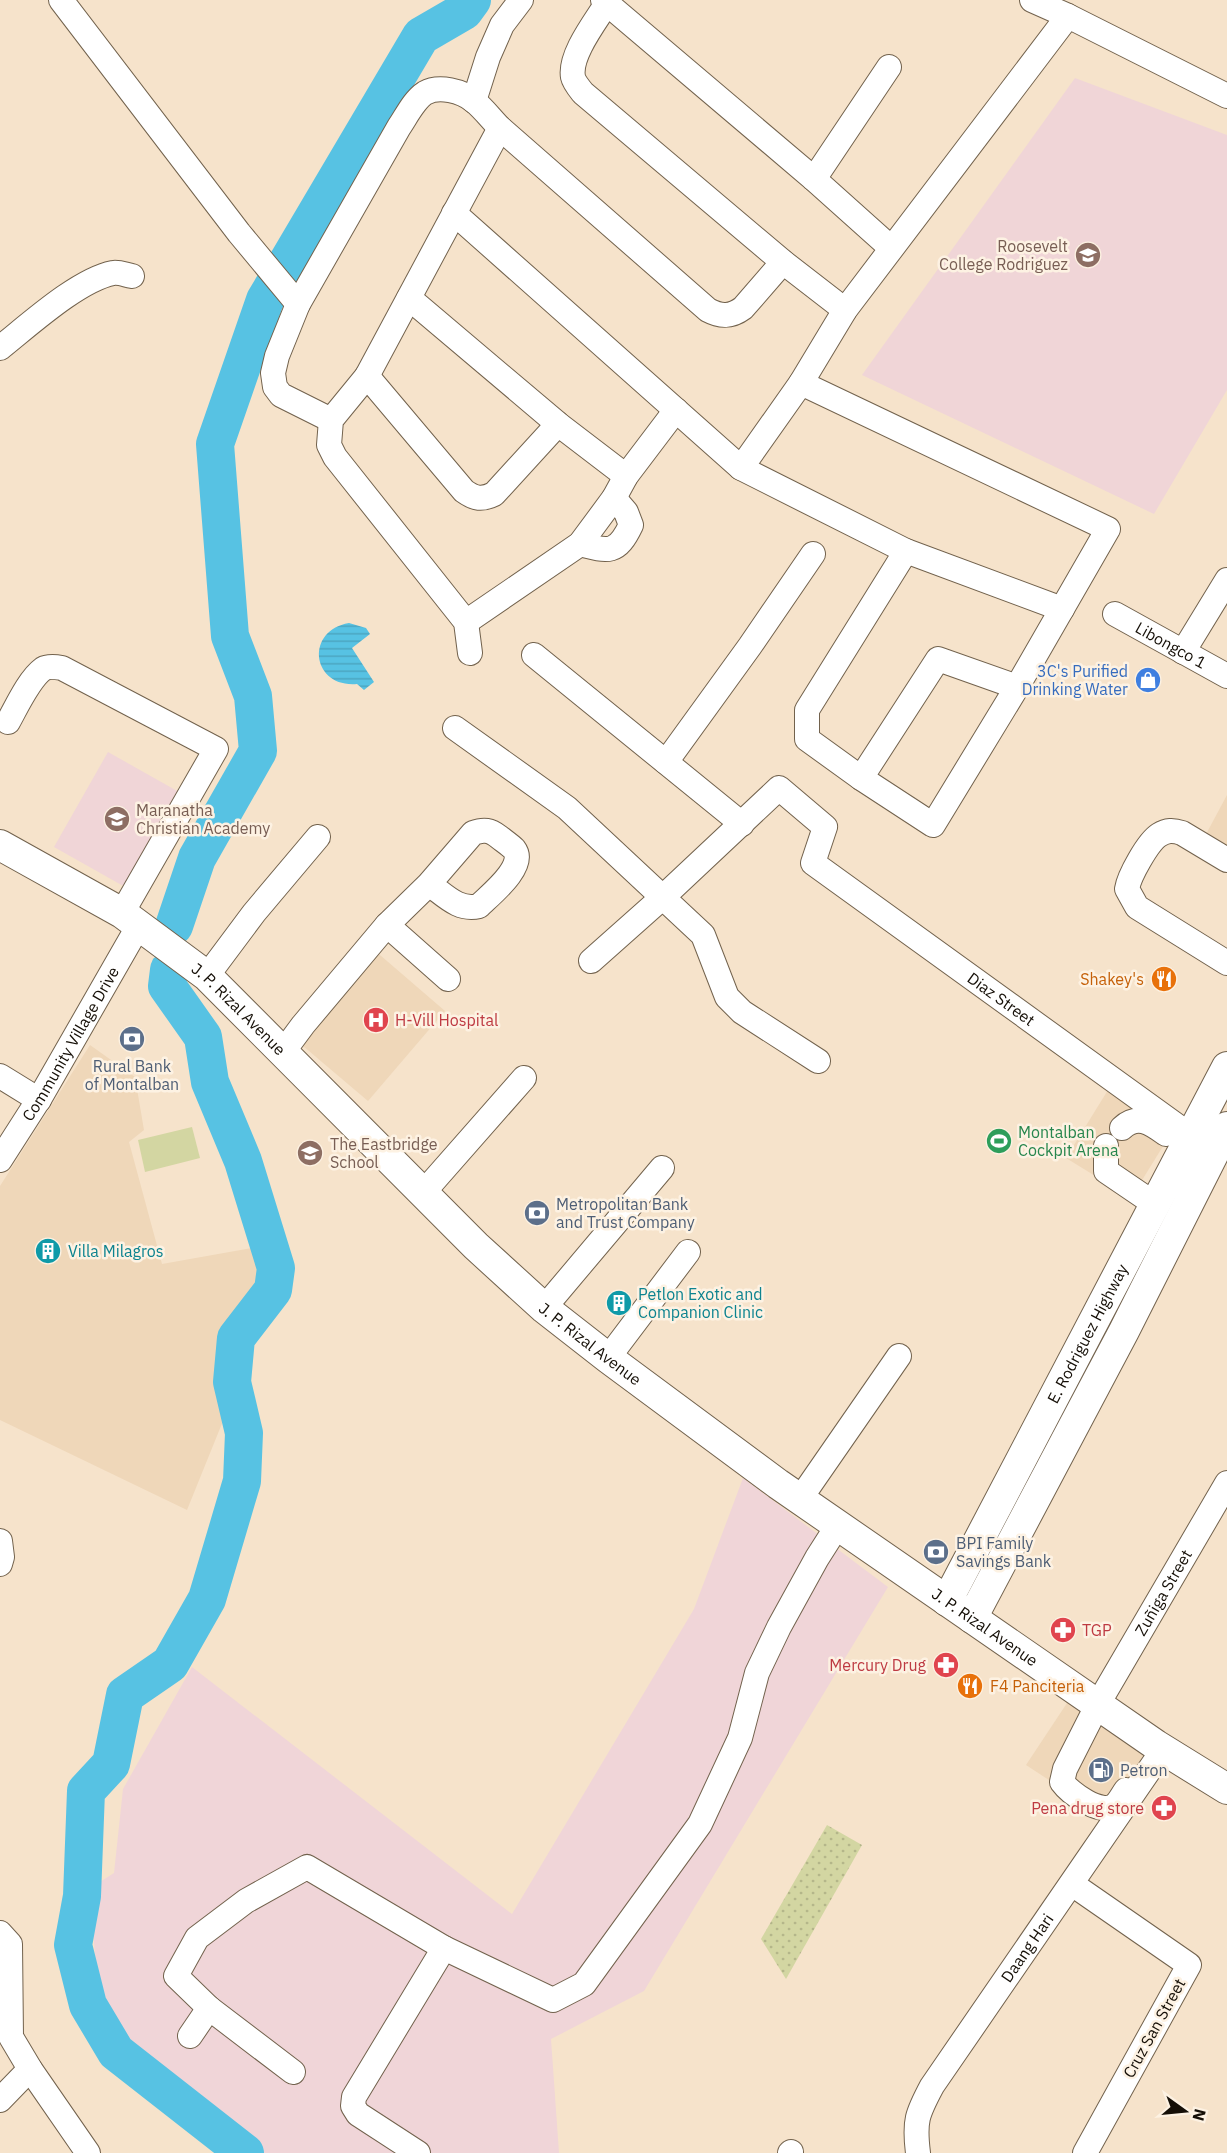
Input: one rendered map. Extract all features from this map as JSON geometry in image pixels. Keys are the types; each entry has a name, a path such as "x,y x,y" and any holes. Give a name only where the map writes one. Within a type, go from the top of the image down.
{"main road":[{"name":"J. P. Rizal Avenue","path":"0,845 130,919 207,976 422,1194 544,1308 608,1358 800,1499 1160,1747 1224,1780"},
{"name":"E. Rodriguez Highway","path":"947,1601 1227,1067"},
{"name":"E. Rodriguez Highway","path":"972,1618 1124,1331 1227,1127"}],"street":[{"path":"61,0 232,224 298,304"},
{"path":"474,101 488,57 502,25 521,0"},
{"path":"1032,0 1227,96"},
{"path":"845,310 783,262 583,93 573,78 573,64 605,2 814,178 891,248"},
{"path":"741,468 801,383 845,310 1068,16"},
{"path":"814,178 889,67"},
{"path":"331,420 281,395 275,387 273,373 276,356 298,304 413,106 424,93 441,89 458,93 474,101 500,128 708,310 718,316 736,313 743,308 783,262"},
{"path":"470,653 466,622 335,457 329,445 331,420 367,376 500,128"},
{"path":"454,213 741,468 906,551 1062,609"},
{"path":"0,348 91,280 116,273 132,276"},
{"path":"409,298 558,424 626,476"},
{"path":"367,376 464,491 473,498 485,498 494,494 558,424"},
{"path":"801,383 1108,529 1017,687 933,825 807,739 807,710 906,551"},
{"path":"466,622 580,544 614,498 626,476 676,411"},
{"path":"580,544 606,551 617,547 625,537 631,525 626,512 614,498"},
{"path":"666,762 813,554"},
{"path":"1183,652 1227,580"},
{"name":"Libongco 1","path":"1115,614 1227,676"},
{"path":"534,655 742,824 591,961"},
{"path":"861,778 938,659 1017,687"},
{"name":"Community Village Drive","path":"0,1160 39,1100 216,749 62,668 43,669 29,686 8,722"},
{"path":"455,728 567,808 703,935 727,997 742,1012 818,1061"},
{"name":"Diaz Street","path":"742,824 779,788 825,827 813,863 1188,1142"},
{"path":"1227,860 1182,832 1166,831 1156,837 1129,877 1127,889 1137,907 1227,963"},
{"path":"207,976 254,912 318,837"},
{"path":"283,1052 303,1024 387,925 429,884"},
{"path":"387,925 448,979"},
{"path":"0,1076 39,1100"},
{"path":"422,1194 524,1078"},
{"path":"1122,1128 1133,1121 1141,1120 1188,1142"},
{"path":"1106,1146 1106,1171 1156,1205"},
{"path":"544,1308 662,1168"},
{"path":"608,1358 688,1252"},
{"path":"800,1499 899,1356"},
{"name":"Zuñiga Street","path":"1160,1747 1115,1805 1107,1808 1096,1807 1068,1790 1062,1782 1065,1769 1098,1704 1227,1483"},
{"path":"293,2072 209,2008 176,1976 196,1938 246,1901 307,1867 444,1948 553,2000 584,1984 700,1824 740,1738 758,1673 779,1627 838,1525"},
{"path":"0,1541 2,1557 0,1564"},
{"name":"Daang Hari","path":"918,2153 915,2130 919,2112 932,2086 1072,1884 1160,1747"},
{"name":"Cruz San Street","path":"1072,1884 1189,1965 1085,2153"},
{"path":"0,1933 10,1944 11,2037 30,2069 88,2153"},
{"path":"418,2153 358,2114 353,2106 354,2097 444,1948"},
{"path":"190,2036 209,2008"},
{"path":"0,2100 30,2069"}],"shaded area":[{"name":"Roosevelt College Rodriguez","path":"1075,78 1227,135 1227,390 1154,514 862,375"},
{"name":"Maranatha Christian Academy","path":"108,752 179,792 125,887 54,847"},
{"path":"1227,795 1227,851 1204,838"},
{"name":"H-Vill Hospital","path":"373,949 445,1011 368,1101 296,1040"},
{"name":"Villa Milagros","path":"90,1045 135,1077 144,1130 129,1142 162,1264 263,1246 269,1287 227,1337 223,1421 187,1510 0,1420 0,1186"},
{"path":"1108,1090 1173,1130 1131,1198 1066,1158"},
{"path":"743,1478 888,1587 644,1991 551,2039 559,2153 261,2153 121,2039 97,1975 89,1889 114,1873 123,1789 192,1667 512,1914 694,1609"},
{"path":"1073,1694 1153,1747 1107,1818 1026,1765"}],"green space":[{"path":"192,1127 200,1158 145,1172 138,1140"},
{"path":"827,1825 862,1845 786,1979 761,1939"}],"water":[{"path":"349,623 366,628 370,634 352,648 374,682 364,690 357,684 342,683 330,677 323,669 319,658 320,647 325,636 335,628"},
{"path":"153,958 182,998 201,1012 189,1020 166,1000 154,979"}],"waterway":[{"path":"174,926 197,858 258,751 253,696 230,636 215,444 265,300 421,36 464,11 472,0"},
{"path":"169,970 167,986 203,1037 210,1082 243,1161 276,1268 273,1290 236,1338 232,1382 244,1433 242,1481 207,1599 170,1664 125,1695 111,1764 86,1791 82,1896 73,1945 88,2005 116,2052 245,2153"}],"place":[{"name":"Roosevelt College Rodriguez","path":"1088,255"},
{"name":"3C's Purified Drinking Water","path":"1148,680"},
{"name":"Maranatha Christian Academy","path":"117,819"},
{"name":"Shakey's","path":"1164,979"},
{"name":"H-Vill Hospital","path":"376,1020"},
{"name":"Rural Bank of Montalban","path":"132,1039"},
{"name":"Montalban Cockpit Arena","path":"999,1141"},
{"name":"The Eastbridge School","path":"310,1153"},
{"name":"Metropolitan Bank and Trust Company","path":"537,1213"},
{"name":"Villa Milagros","path":"48,1251"},
{"name":"Petlon Exotic and Companion Clinic","path":"619,1303"},
{"name":"BPI Family Savings Bank","path":"936,1552"},
{"name":"TGP","path":"1063,1630"},
{"name":"Mercury Drug","path":"946,1665"},
{"name":"F4 Panciteria","path":"970,1686"},
{"name":"Petron","path":"1101,1770"},
{"name":"Pena drug store","path":"1164,1808"}]}
